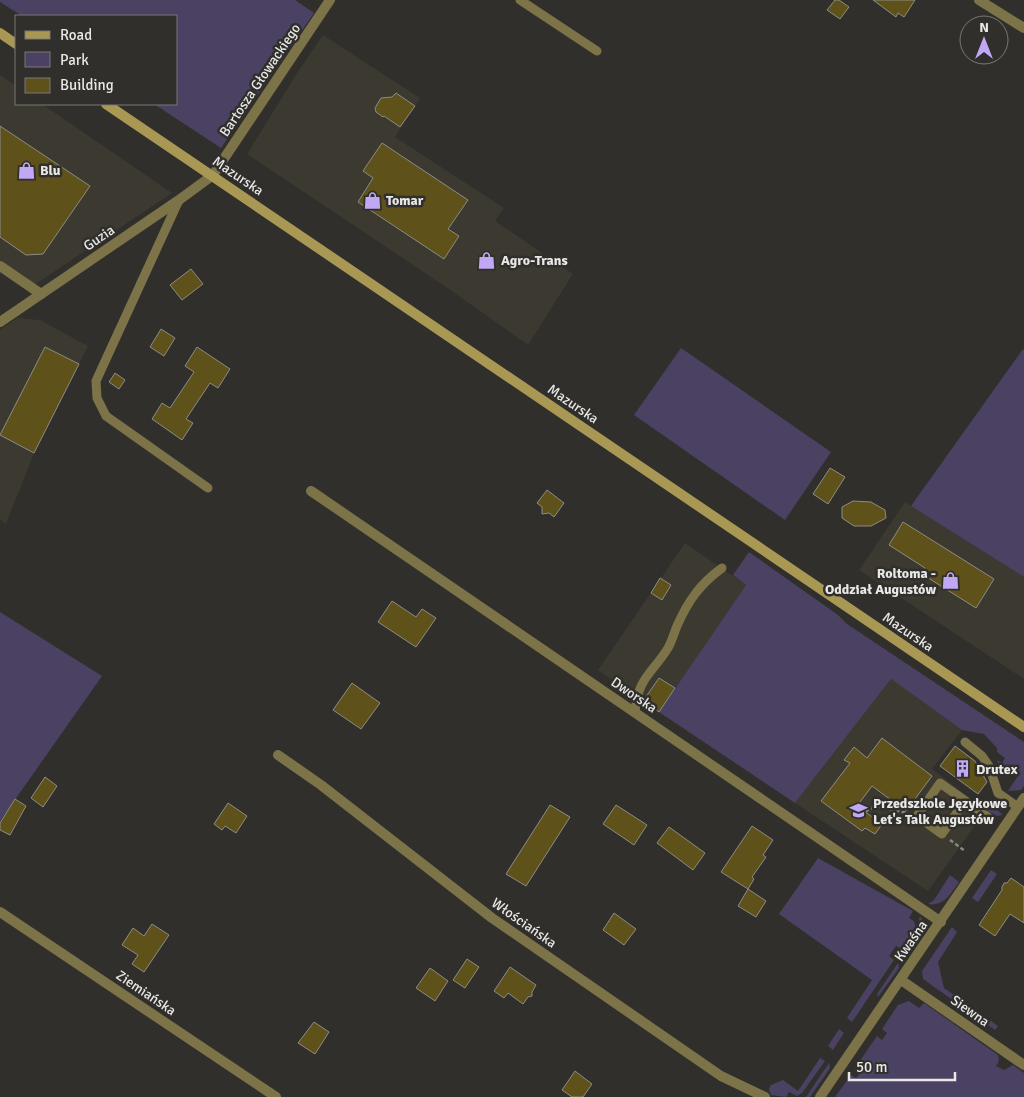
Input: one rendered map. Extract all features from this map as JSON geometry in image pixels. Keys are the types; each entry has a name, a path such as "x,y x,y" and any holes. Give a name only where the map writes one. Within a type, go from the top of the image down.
{"main road":[{"path":"0,33 15,43"},
{"name":"Mazurska","path":"108,105 1024,727"}],"street":[{"name":"Bartosza Głowackiego","path":"213,175 330,0"},
{"path":"979,0 1024,28"},
{"name":"Guzia","path":"0,322 213,175"},
{"path":"0,266 41,294"},
{"name":"Dworska","path":"311,491 941,922"},
{"name":"Włościańska","path":"278,755 322,785 492,918 722,1076 765,1097"},
{"name":"Kwaśna","path":"820,1097 1021,803"},
{"name":"Ziemiańska","path":"0,912 276,1097"},
{"name":"Siewna","path":"901,980 1024,1065"}],"lane":[{"path":"520,0 597,51"},
{"path":"179,200 96,381 97,398 106,416 208,488"},
{"path":"635,712 637,697 645,677 669,647 691,599 707,579 722,568"},
{"path":"965,742 982,756 989,766 998,793 1021,803"},
{"path":"965,801 942,834 917,816 940,783 988,817"}],"path":[{"path":"866,812 875,806 911,814"}],"shaded area":[{"path":"323,35 420,98 395,137 504,208 495,221 573,274 528,345 449,289 247,154"},
{"path":"0,75 15,85 15,105 43,105 172,193 34,285 0,262"},
{"path":"17,318 40,320 88,346 34,453 6,524 0,519 0,330"},
{"path":"905,502 1024,577 1024,679 859,570"},
{"path":"685,543 746,585 659,712 598,670"},
{"path":"891,679 962,730 932,769 986,810 928,891 795,803"}],"green space":[{"path":"0,0 295,0 314,13 221,148 156,105 178,105 178,15 20,15 0,2"},
{"path":"681,348 831,452 785,520 634,415"},
{"path":"1024,350 1024,577 911,506"},
{"path":"749,552 838,615 847,624 1024,742 1024,786 1021,790 1008,791 1018,776 1000,767 997,760 1002,763 1005,758 997,752 997,748 984,734 962,730 891,679 795,803 659,712 746,585 733,575"},
{"path":"0,612 102,676 0,821"},
{"path":"988,804 1002,815 997,816 984,809"},
{"path":"818,858 913,911 909,918 914,921 916,928 902,949 896,946 889,956 894,960 852,1022 847,1018 872,980 779,914"},
{"path":"991,870 997,874 978,902 972,898"},
{"path":"950,875 959,882 953,890 943,901 928,904 934,900"},
{"path":"920,916 924,926 922,935 910,951 907,952 920,930"},
{"path":"952,927 957,932 938,962 944,988 998,1026 995,1030 923,979 922,971"},
{"path":"898,963 899,968 878,997 877,994"},
{"path":"909,1001 919,1008 924,1003 998,1055 999,1061 996,1066 1004,1070 1013,1065 1024,1073 1024,1097 835,1097 851,1075 856,1078 861,1072 855,1068 877,1036 882,1040 887,1033 882,1029 898,1005"},
{"path":"839,1029 844,1033 833,1050 828,1046"},
{"path":"820,1058 825,1061 802,1093 797,1096 789,1092 786,1097 771,1095 769,1089 771,1085 783,1080 798,1091"},
{"path":"829,1063 830,1068 810,1097 806,1097"}],"building":[{"path":"835,0 839,0 849,7 840,19 827,10"},
{"path":"873,0 915,0 904,17 898,13 896,17"},
{"path":"396,93 415,106 400,127 376,112 375,108 381,98 392,97"},
{"path":"0,126 90,186 43,254 26,255 0,237"},
{"path":"382,143 468,200 448,229 459,236 444,259 358,202 373,178 363,171"},
{"path":"191,269 203,284 182,300 170,285"},
{"path":"161,329 175,338 164,356 150,347"},
{"path":"45,347 79,364 34,453 0,435"},
{"path":"197,347 230,369 218,388 210,383 186,419 193,423 182,440 152,419 162,403 170,408 194,372 185,366"},
{"path":"115,373 125,380 119,389 109,382"},
{"path":"830,468 845,477 828,504 813,494"},
{"path":"547,490 564,503 554,517 549,513 542,514 542,507 537,503"},
{"path":"853,501 871,502 885,510 886,518 871,526 854,526 842,518 842,507"},
{"path":"903,522 994,579 976,608 922,574 925,568 889,545"},
{"path":"660,578 671,585 662,600 651,593"},
{"path":"392,601 416,617 422,609 436,618 416,647 378,622"},
{"path":"659,678 675,688 659,712 643,701"},
{"path":"352,683 380,703 361,729 333,710"},
{"path":"882,738 932,776 906,811 872,786 857,806 882,824 875,834 865,828 862,831 821,801 850,763 844,760 854,747 867,758"},
{"name":"Drutex","path":"955,746 975,761 987,782 978,794 940,766"},
{"path":"45,777 57,786 43,807 31,798"},
{"path":"15,799 26,806 10,835 0,830 0,823"},
{"path":"228,803 247,816 236,833 225,826 222,830 214,824"},
{"path":"550,805 570,817 526,886 506,874"},
{"path":"616,805 647,825 634,845 603,824"},
{"path":"752,826 773,840 763,855 766,857 752,877 754,879 748,889 721,872"},
{"path":"669,827 705,853 693,870 657,843"},
{"path":"1011,878 1024,887 1024,923 1010,914 995,936 979,925 1002,890 1004,883 1007,883"},
{"path":"748,889 766,901 756,917 738,906"},
{"path":"614,913 636,929 624,945 603,930"},
{"path":"152,924 169,935 144,972 132,964 138,955 122,945 133,928 144,936"},
{"path":"467,959 479,967 465,988 453,980"},
{"path":"510,967 536,985 532,996 528,997 523,1004 508,993 504,998 494,991"},
{"path":"430,968 448,981 435,1001 416,988"},
{"path":"314,1022 329,1032 315,1054 298,1043"},
{"path":"575,1071 592,1084 583,1097 572,1097 562,1090"}],"place":[{"name":"Blu","path":"26,170"},
{"name":"Tomar","path":"372,200"},
{"name":"Agro-Trans","path":"487,260"},
{"name":"Roltoma - Oddział Augustów","path":"950,581"},
{"name":"Drutex","path":"962,769"},
{"name":"Przedszkole Językowe Let's Talk Augustów","path":"859,811"}]}
